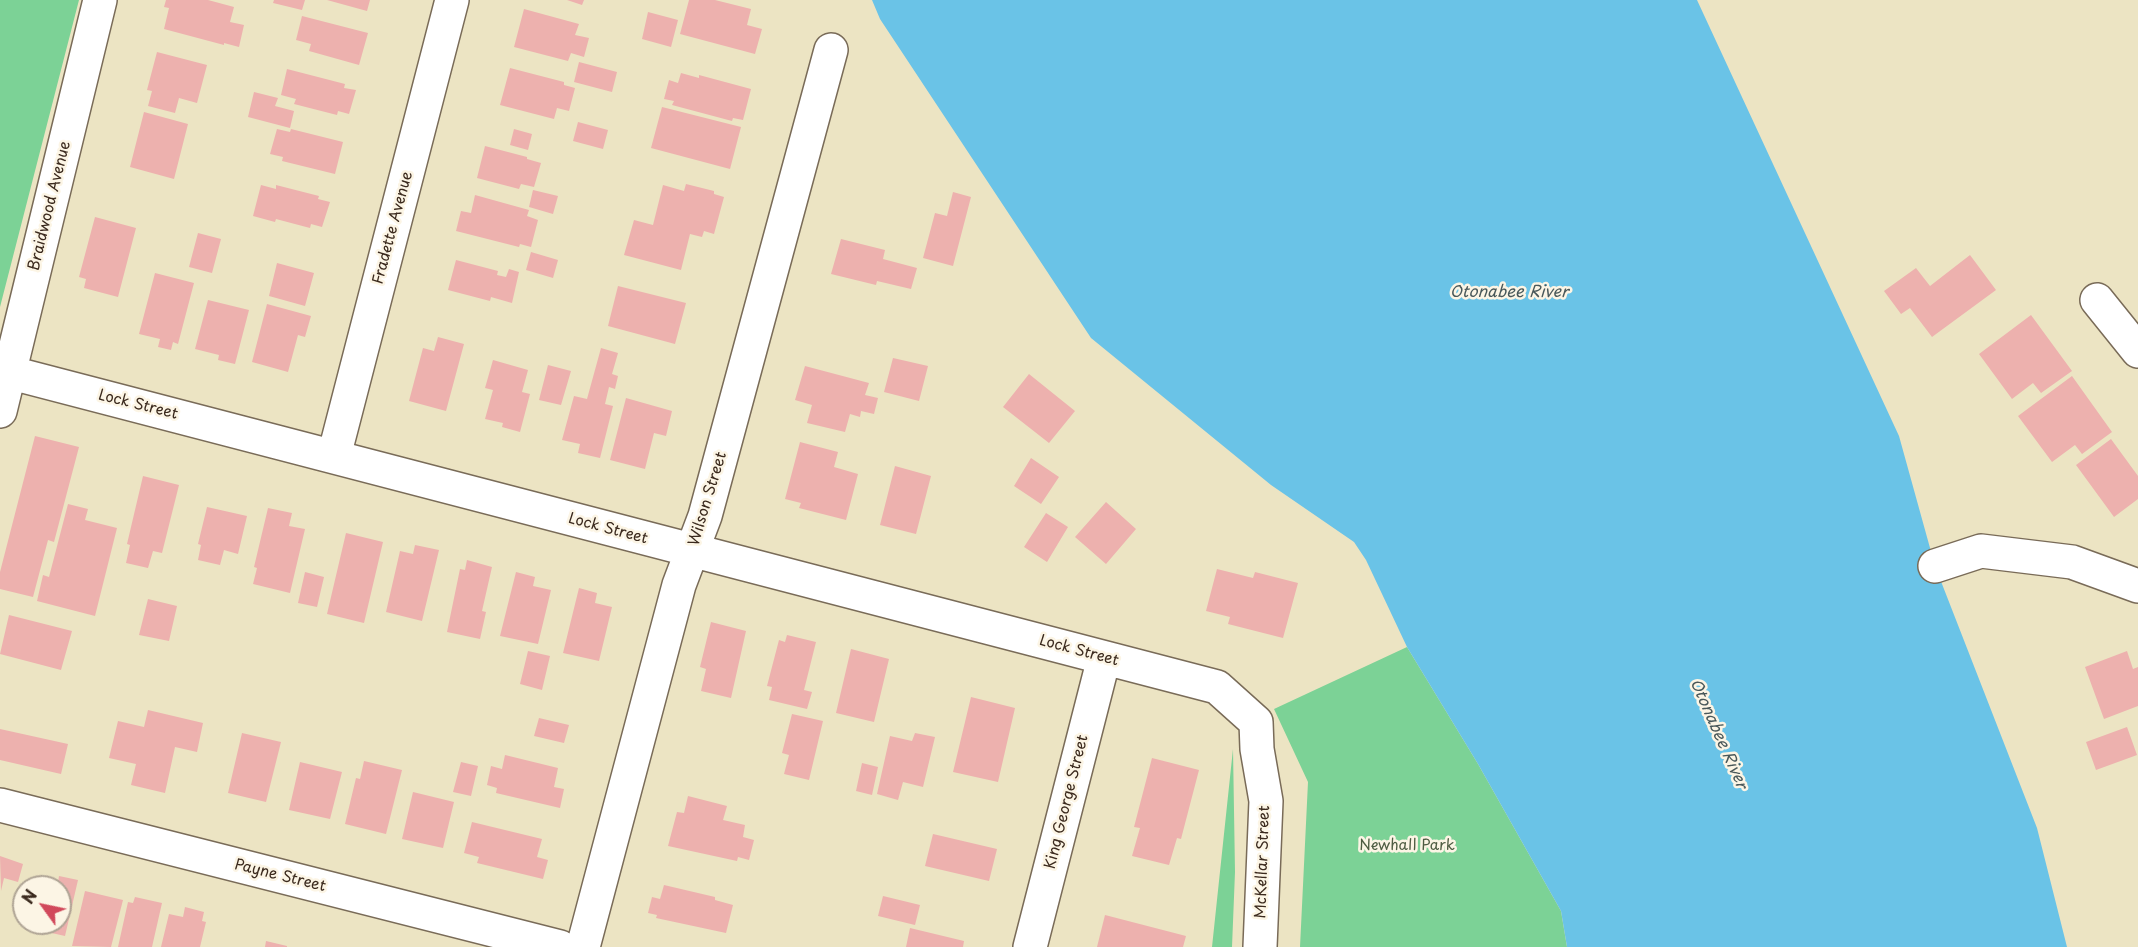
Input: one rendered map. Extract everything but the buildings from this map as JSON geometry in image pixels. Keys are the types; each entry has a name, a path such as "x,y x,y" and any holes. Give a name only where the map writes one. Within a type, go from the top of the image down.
{"street":[{"name":"Braidwood Avenue","path":"0,411 5,371 100,0"},
{"name":"Fradette Avenue","path":"334,456 452,0"},
{"name":"Wilson Street","path":"583,947 679,585 705,516 831,50"},
{"path":"2097,300 2138,351"},
{"name":"Lock Street","path":"5,371 1217,687"},
{"path":"1935,566 1981,551 2072,562 2138,586"},
{"name":"King George Street","path":"1030,947 1104,658"},
{"name":"McKellar Street","path":"1217,687 1256,722 1257,749 1266,801 1260,947"},
{"name":"Payne Street","path":"0,805 560,947"}],"green space":[{"path":"0,0 79,0 0,307"},
{"name":"Newhall Park","path":"1407,647 1478,764 1561,911 1567,947 1300,947 1308,782 1274,709"},
{"path":"1233,749 1235,872 1232,947 1212,947"}],"water":[{"name":"Otonabee River","path":"872,0 1697,0 1899,436 1935,566 2037,828 2067,947 1567,947 1561,911 1478,764 1407,647 1366,560 1354,542 1271,485 1091,338 880,19"}]}
